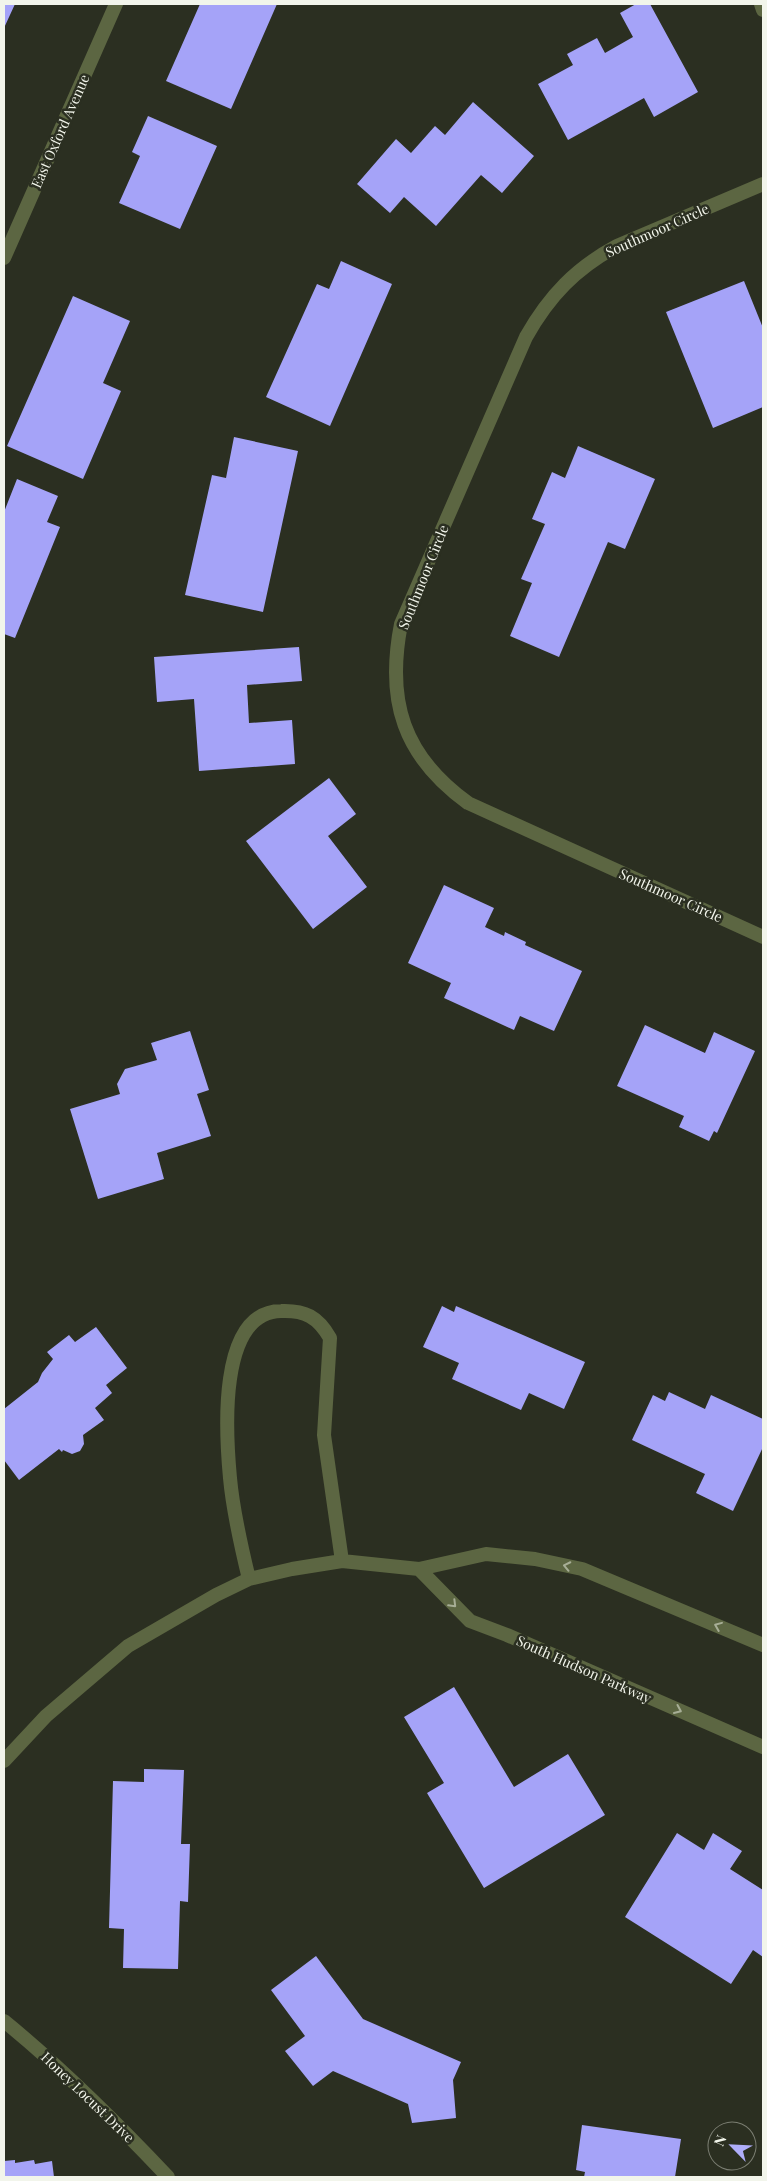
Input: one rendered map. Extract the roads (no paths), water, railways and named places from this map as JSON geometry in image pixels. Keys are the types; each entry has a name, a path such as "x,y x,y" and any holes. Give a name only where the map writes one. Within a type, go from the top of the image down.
{"street":[{"name":"East Oxford Avenue","path":"4,258 116,4"},
{"path":"761,4 763,10"},
{"name":"Southmoor Circle","path":"763,184 617,246 596,257 567,282 542,310 526,337 401,624 395,653 395,682 399,712 420,758 448,788 468,803 763,937"},
{"path":"249,1579 235,1518 230,1479 228,1410 233,1358 241,1338 254,1320 273,1311 294,1310 310,1316 322,1324 330,1338 324,1435 342,1561"},
{"path":"4,1761 46,1716 128,1646 216,1595 249,1579 292,1569 342,1561 419,1570 486,1554 535,1559 582,1569 763,1645"},
{"name":"South Hudson Parkway","path":"419,1570 470,1621 516,1639 763,1747"},
{"name":"Honey Locust Drive","path":"4,2021 111,2116 168,2177"}]}
